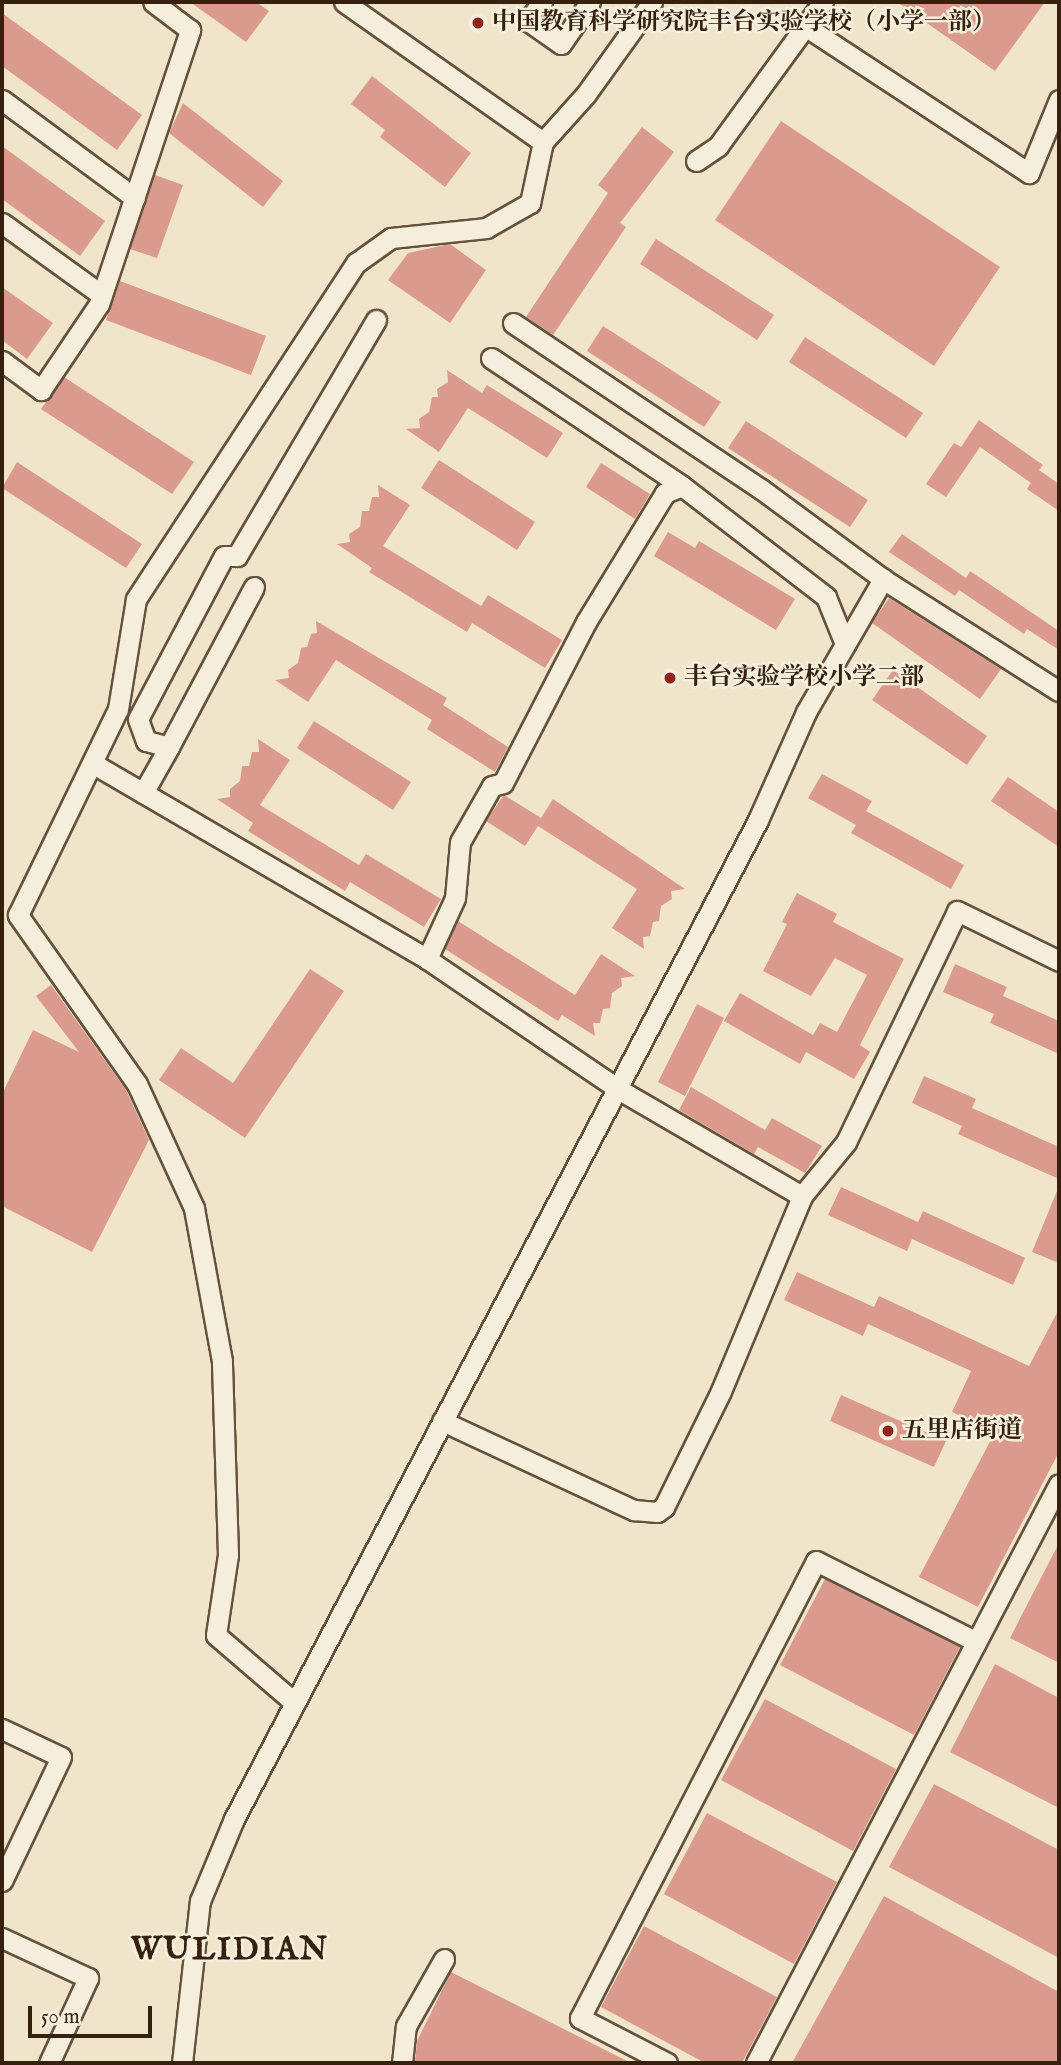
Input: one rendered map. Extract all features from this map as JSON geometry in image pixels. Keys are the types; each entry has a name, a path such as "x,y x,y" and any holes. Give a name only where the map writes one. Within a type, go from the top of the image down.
{"street":[{"path":"2,361 41,390 102,295 190,30 153,2"},
{"path":"344,2 543,142"},
{"path":"542,2 528,22 561,44 590,2"},
{"path":"295,1703 216,1635 228,1555 222,1361 194,1208 137,1084 18,915 118,709 136,599 356,263 391,238 486,228 530,203 543,142 586,94 652,2"},
{"path":"696,161 719,146 823,2"},
{"path":"805,26 1029,173 1059,100"},
{"path":"2,100 135,198"},
{"path":"2,223 102,295"},
{"path":"169,747 146,741 138,719 224,556 237,556 376,320"},
{"path":"513,323 761,489 883,579 1059,691"},
{"path":"491,358 682,486 826,597 845,644"},
{"path":"427,959 455,898 460,842 492,786 503,783 586,622 665,493 682,486"},
{"path":"182,2063 200,1901 234,1819 758,820 806,712 883,579"},
{"path":"143,793 254,587"},
{"path":"92,763 427,959 618,1089 802,1196"},
{"path":"442,1421 634,1510 656,1512 664,1507 698,1441 802,1196 846,1142 957,911 1059,961"},
{"path":"756,2063 1059,1484"},
{"path":"667,2063 580,2018 816,1561 975,1641"},
{"path":"2,1730 61,1757 2,1881"},
{"path":"2,1938 89,1978 49,2063"},
{"path":"402,2063 406,2026 444,1959"}],"building":[{"path":"190,2 256,2 269,11 246,42"},
{"path":"897,2 1045,2 995,71"},
{"path":"2,13 142,115 117,150 2,66"},
{"path":"372,76 471,153 445,187 380,137 385,130 351,104"},
{"path":"183,103 283,181 263,207 169,133"},
{"path":"781,121 1000,267 934,366 715,220"},
{"path":"642,127 674,152 620,223 626,227 553,335 526,317 608,193 598,185"},
{"path":"2,146 105,221 80,256 2,199"},
{"path":"155,175 183,185 157,258 130,249"},
{"path":"656,239 774,315 757,340 640,264"},
{"path":"450,244 486,270 450,323 388,280 408,253"},
{"path":"120,281 266,336 251,375 106,320"},
{"path":"2,287 53,323 27,359 2,340"},
{"path":"603,326 721,402 704,427 587,351"},
{"path":"805,337 923,413 906,438 789,362"},
{"path":"447,370 482,393 487,385 563,433 547,458 468,408 439,452 406,429 420,428 419,419 429,412 432,397 438,397 437,389 448,382"},
{"path":"64,377 194,462 172,494 41,409"},
{"path":"979,420 1043,465 1039,470 1059,484 1059,511 1027,489 1031,483 980,447 946,497 926,484 954,443 961,447"},
{"path":"746,421 868,500 850,527 728,448"},
{"path":"439,460 535,522 517,550 421,488"},
{"path":"17,462 142,544 126,568 2,488"},
{"path":"601,463 650,494 635,519 586,487"},
{"path":"378,485 410,505 383,546 481,606 488,595 562,640 545,668 472,623 467,632 369,572 372,568 337,544 350,542 349,534 360,527 362,511 369,511 372,497 379,497"},
{"path":"668,532 695,548 699,541 795,599 776,630 654,556"},
{"path":"902,534 966,578 970,571 1059,631 1059,650 1027,629 1024,634 959,590 955,596 889,552"},
{"path":"889,598 1001,669 980,699 872,623"},
{"path":"316,621 447,698 443,705 508,747 495,772 427,729 432,720 336,660 308,702 275,680 289,678 288,670 298,663 301,648 307,647 311,634 317,633"},
{"path":"893,670 987,736 967,765 872,700"},
{"path":"314,721 411,782 393,810 297,748"},
{"path":"258,739 290,760 260,805 359,865 366,854 441,899 424,927 350,882 345,891 248,831 253,823 217,799 230,797 230,789 240,781 242,766 249,766 252,752 259,752"},
{"path":"822,774 872,801 866,811 964,865 951,889 851,833 856,825 808,798"},
{"path":"1008,777 1059,812 1059,847 991,801"},
{"path":"504,795 541,818 553,799 685,889 671,891 672,899 661,906 659,921 653,922 650,936 643,937 644,949 612,928 637,889 538,826 525,846 486,821"},
{"path":"797,893 837,914 833,922 904,959 860,1045 870,1052 854,1079 806,1052 800,1064 724,1021 740,993 813,1035 820,1023 837,1032 867,975 835,958 811,996 763,971 787,924 782,922"},
{"path":"458,921 575,995 601,954 635,976 621,978 622,986 612,993 610,1008 603,1009 600,1023 593,1023 595,1036 562,1015 558,1021 445,949"},
{"path":"955,964 1007,987 1003,996 1059,1021 1059,1054 990,1023 994,1014 943,992"},
{"path":"310,969 344,991 245,1138 159,1080 181,1048 233,1083"},
{"path":"51,985 126,1090 149,1140 92,1252 2,1206 2,1094 33,1030 79,1052 36,996"},
{"path":"697,1004 724,1018 685,1096 658,1082"},
{"path":"924,1076 976,1099 972,1108 1059,1147 1059,1179 958,1134 962,1126 912,1103"},
{"path":"691,1087 765,1130 772,1118 822,1146 805,1173 758,1147 754,1154 679,1110"},
{"path":"1059,1186 1059,1263 1032,1252"},
{"path":"841,1187 918,1222 923,1211 1025,1258 1013,1285 912,1239 907,1251 828,1215"},
{"path":"797,1272 874,1307 879,1296 1029,1366 1059,1309 1059,1452 978,1607 919,1577 995,1432 952,1412 971,1371 868,1324 863,1336 784,1300"},
{"name":"五里店街道","path":"841,1395 946,1441 934,1467 830,1421"},
{"path":"1059,1543 1059,1663 1010,1638"},
{"path":"825,1579 960,1647 914,1735 780,1665"},
{"path":"995,1664 1059,1698 1059,1808 950,1752"},
{"path":"765,1699 896,1769 853,1851 721,1780"},
{"path":"934,1784 1059,1850 1059,1958 889,1867"},
{"path":"707,1813 837,1882 794,1964 664,1894"},
{"path":"884,1896 1059,1992 1059,2063 792,2063"},
{"path":"644,1926 777,1997 742,2063 705,2063 601,2007"},
{"path":"451,1972 631,2063 415,2061 417,2041"}],"place":[{"name":"中国教育科学研究院丰台实验学校（小学一部）","path":"478,23"},
{"name":"丰台实验学校小学二部","path":"670,678"},
{"name":"五里店街道","path":"888,1431"}],"district":[{"name":"WULIDIAN","path":"230,1951"}]}
